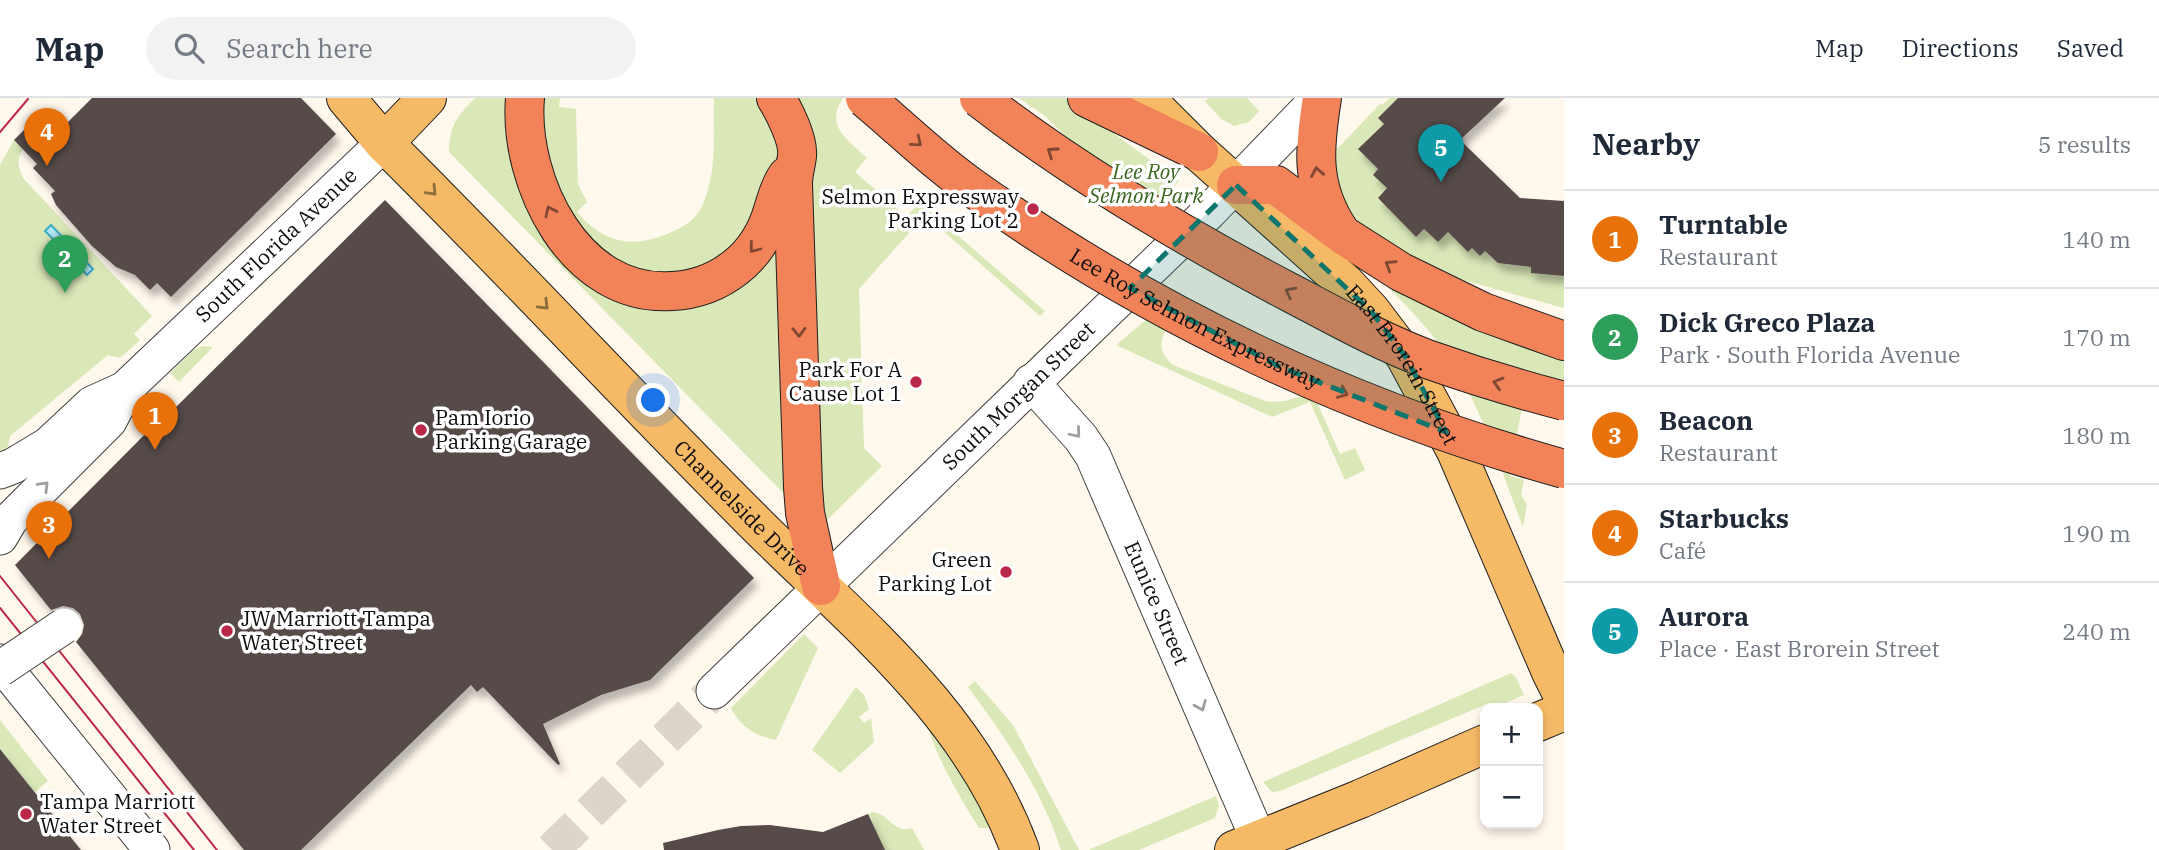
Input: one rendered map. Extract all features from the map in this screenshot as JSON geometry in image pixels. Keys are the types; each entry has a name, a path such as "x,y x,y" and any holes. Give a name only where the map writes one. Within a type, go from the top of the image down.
{"highway":[{"path":"525,98 532,164 556,224 578,254 591,266 633,287 664,292 694,288 733,270 746,259 763,237 779,187 794,166"},
{"name":"Lee Roy Selmon Expressway","path":"865,98 968,185 1073,255 1180,316 1280,367 1378,408 1505,453 1564,469"},
{"path":"979,98 1071,165 1143,210 1219,255 1364,332 1426,358 1499,383 1564,401"},
{"path":"1087,98 1199,152"},
{"path":"1320,98 1315,148 1316,173 1326,207 1343,235"},
{"path":"778,101 788,121 797,155 794,166 803,488 805,513 821,586"},
{"path":"1236,185 1276,184 1343,235 1401,272 1525,329 1564,341"}],"main road":[{"name":"Channelside Drive","path":"346,98 384,143 751,519 882,645 944,716 995,794 1020,850"},
{"name":"South Florida Avenue","path":"384,143 427,98"},
{"name":"East Brorein Street","path":"1145,98 1199,152 1346,284 1371,311 1405,356 1456,451 1564,698"},
{"path":"1518,597 1564,635"},
{"path":"1543,720 1564,711"},
{"path":"1252,847 1480,746"}],"street":[{"name":"South Morgan Street","path":"714,691 1236,185 1320,98"},
{"name":"South Florida Avenue","path":"0,471 48,445 92,404 125,389 384,143"},
{"name":"Eunice Street","path":"1031,382 1081,438 1093,457 1252,847"},
{"name":"South Florida Avenue","path":"0,537 10,520 109,421 125,389"},
{"path":"0,669 64,626"},
{"path":"0,662 152,850"}],"highlighted area":[{"path":"1236,185 1371,311 1405,356 1446,432 1280,367 1130,288"}],"green space":[{"path":"475,98 560,98 559,107 576,109 578,184 587,202 577,212 607,236 629,242 654,239 667,234 686,225 699,212 711,175 714,98 843,98 836,117 837,125 867,158 855,172 907,217 919,202 1045,311 1040,316 925,215 859,289 864,448 882,466 824,523 791,501 449,152 455,122"},
{"name":"Lee Roy Selmon Park","path":"1019,98 1065,98 1179,181 1146,216 1045,116"},
{"path":"1209,98 1247,98 1259,111 1249,122 1234,126 1221,119 1205,101"},
{"path":"1390,98 1398,98 1378,118 1384,124 1359,149 1378,169 1373,175 1387,188 1378,198 1416,237 1424,229 1438,242 1448,232 1468,252 1472,248 1480,256 1485,251 1498,263 1531,267 1531,273 1564,276 1564,308 1463,280 1385,242 1350,218 1334,196 1330,150 1338,148 1380,104"},
{"path":"14,140 23,149 18,163 23,178 152,316 134,334 140,340 120,358 108,355 10,436 7,452 0,457 0,165"},
{"path":"1374,274 1564,359 1564,385 1527,377 1510,476 1524,480 1521,494 1527,505 1523,527 1490,441 1461,378 1423,324"},
{"path":"1178,293 1176,313 1162,341 1165,356 1173,365 1265,401 1284,401 1312,391 1340,454 1355,448 1365,470 1345,480 1310,402 1272,417 1116,345"},
{"path":"203,346 213,347 179,382 170,373 193,350"},
{"path":"804,634 818,648 776,740 755,733 739,720 731,708"},
{"path":"1511,673 1517,679 1524,695 1505,703 1480,703 1480,707 1280,791 1272,792 1263,782"},
{"path":"975,681 1013,725 1079,850 1061,850 1033,785 1009,745 968,687"},
{"path":"856,687 864,695 869,709 859,717 864,723 871,718 874,742 840,773 812,750"},
{"path":"926,716 994,828 979,828 972,817 939,757"},
{"path":"0,720 48,781 35,792 0,749"},
{"path":"1216,796 1219,805 1215,818 1139,850 1088,850"},
{"path":"878,813 900,828 912,828 924,850 885,850 868,814"}],"water":[{"path":"51,225 93,269 87,275 74,260 68,262 61,259 59,245 45,231"}],"building":[{"path":"92,98 301,98 336,134 171,297 157,283 150,290 135,275 116,267 92,246 56,205 51,194 55,191 33,168 37,164 14,140 44,110 61,129"},
{"path":"1398,98 1505,98 1460,140 1520,198 1564,201 1564,276 1531,273 1531,267 1498,263 1485,251 1480,256 1472,248 1468,252 1448,232 1438,242 1424,229 1416,237 1378,198 1387,188 1373,175 1378,169 1358,149 1384,124 1378,118"},
{"path":"385,200 754,578 650,680 601,695 543,724 560,764 558,765 483,687 477,692 471,685 301,850 244,850 76,642 84,625 80,614 73,608 63,606 51,610 15,565 171,408 173,410"},
{"name":"Tampa Marriott Water Street","path":"0,749 69,835 81,850 0,850"},
{"path":"868,814 885,850 664,850 663,843 718,830 770,825 823,832"}],"tunnel":[{"path":"552,850 714,691"}],"tram line":[{"path":"0,132 28,99"},
{"path":"0,576 217,850"},
{"path":"0,608 194,850"}],"place":[{"name":"Starbucks","path":"47,166"},
{"name":"Aurora","path":"1441,182"},
{"name":"Selmon Expressway Parking Lot 2","path":"1033,209"},
{"name":"Dick Greco Plaza","path":"65,293"},
{"name":"Park For A Cause Lot 1","path":"916,382"},
{"name":"Pam Iorio Parking Garage","path":"421,430"},
{"name":"Turntable","path":"155,450"},
{"name":"Beacon","path":"49,559"},
{"name":"Green Parking Lot","path":"1006,572"},
{"name":"JW Marriott Tampa Water Street","path":"227,631"},
{"name":"Tampa Marriott Water Street","path":"26,814"}]}
